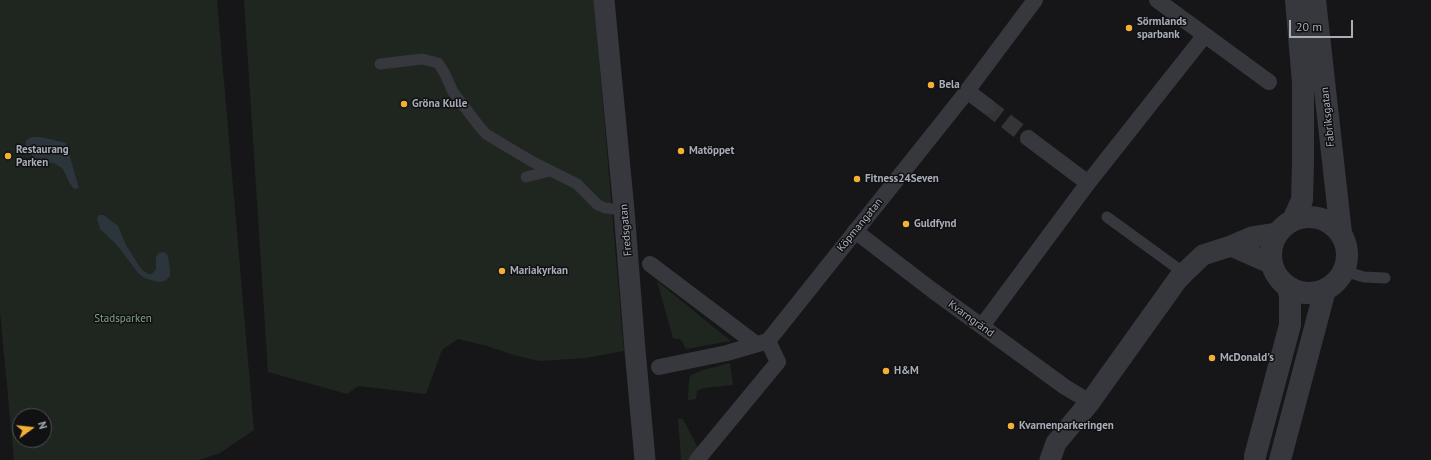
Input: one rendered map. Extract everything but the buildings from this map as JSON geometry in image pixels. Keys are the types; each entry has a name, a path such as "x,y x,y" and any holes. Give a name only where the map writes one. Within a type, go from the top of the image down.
{"street":[{"name":"Fredsgatan","path":"604,0 624,210 645,460"},
{"name":"Köpmangatan","path":"762,343 855,231 967,91 1035,0"},
{"path":"1157,0 1269,82"},
{"name":"Fabriksgatan","path":"1286,226 1302,200 1304,164 1303,83 1296,0"},
{"name":"Fabriksgatan","path":"1315,0 1341,233"},
{"path":"982,326 1088,183 1205,35"},
{"path":"967,91 987,106"},
{"path":"1028,138 1088,183"},
{"path":"1050,460 1056,443 1090,402 1178,279 1203,255 1286,226 1306,217 1320,218 1332,224 1341,233 1346,245 1348,258 1344,271 1336,282 1325,290 1305,293 1293,290 1278,277 1272,264 1272,248 1275,238 1286,226"},
{"name":"Kvarngränd","path":"855,231 932,290 1065,386 1090,402"},
{"path":"1231,246 1272,264"},
{"path":"650,264 762,343 778,362 697,460"},
{"path":"1255,460 1290,325 1290,295 1287,286"},
{"path":"1280,460 1325,290"},
{"path":"659,367 727,353 762,343"}],"lane":[{"path":"380,64 422,59 438,63 453,92 486,134 550,171 577,184 598,206 624,210"},
{"path":"526,177 550,171"},
{"path":"1107,217 1184,273"},
{"path":"1344,271 1364,277 1385,278"}],"green space":[{"name":"Stadsparken","path":"0,0 217,0 254,430 220,453 199,460 14,460 13,448 52,448 52,408 12,408 12,439 0,312"},
{"path":"244,0 594,0 624,351 586,358 540,361 458,339 442,350 426,394 358,386 347,394 268,372"},
{"path":"657,281 731,341 686,349 682,341 673,338"},
{"path":"730,363 733,385 704,388 697,391 696,399 688,400 689,380 691,375 703,370"},
{"path":"678,419 683,419 700,452 690,460 681,460"}],"shaded area":[{"path":"32,137 41,137 66,143 79,188 74,189 63,169 54,163 43,162 34,158 26,147 26,140"},
{"path":"99,215 104,215 118,226 126,245 139,266 148,274 152,274 156,269 156,257 159,253 164,252 168,256 170,276 165,281 158,282 144,278 139,274 116,244 100,229 97,218"}],"tunnel":[{"path":"987,106 1028,138"}],"place":[{"name":"Sörmlands sparbank","path":"1129,28"},
{"name":"Bela","path":"931,85"},
{"name":"Gröna Kulle","path":"404,104"},
{"name":"Matöppet","path":"681,151"},
{"name":"Restaurang Parken","path":"8,156"},
{"name":"Fitness24Seven","path":"857,179"},
{"name":"Guldfynd","path":"906,224"},
{"name":"Mariakyrkan","path":"502,271"},
{"name":"McDonald's","path":"1212,358"},
{"name":"H&M","path":"886,371"},
{"name":"Kvarnenparkeringen","path":"1011,426"}]}
